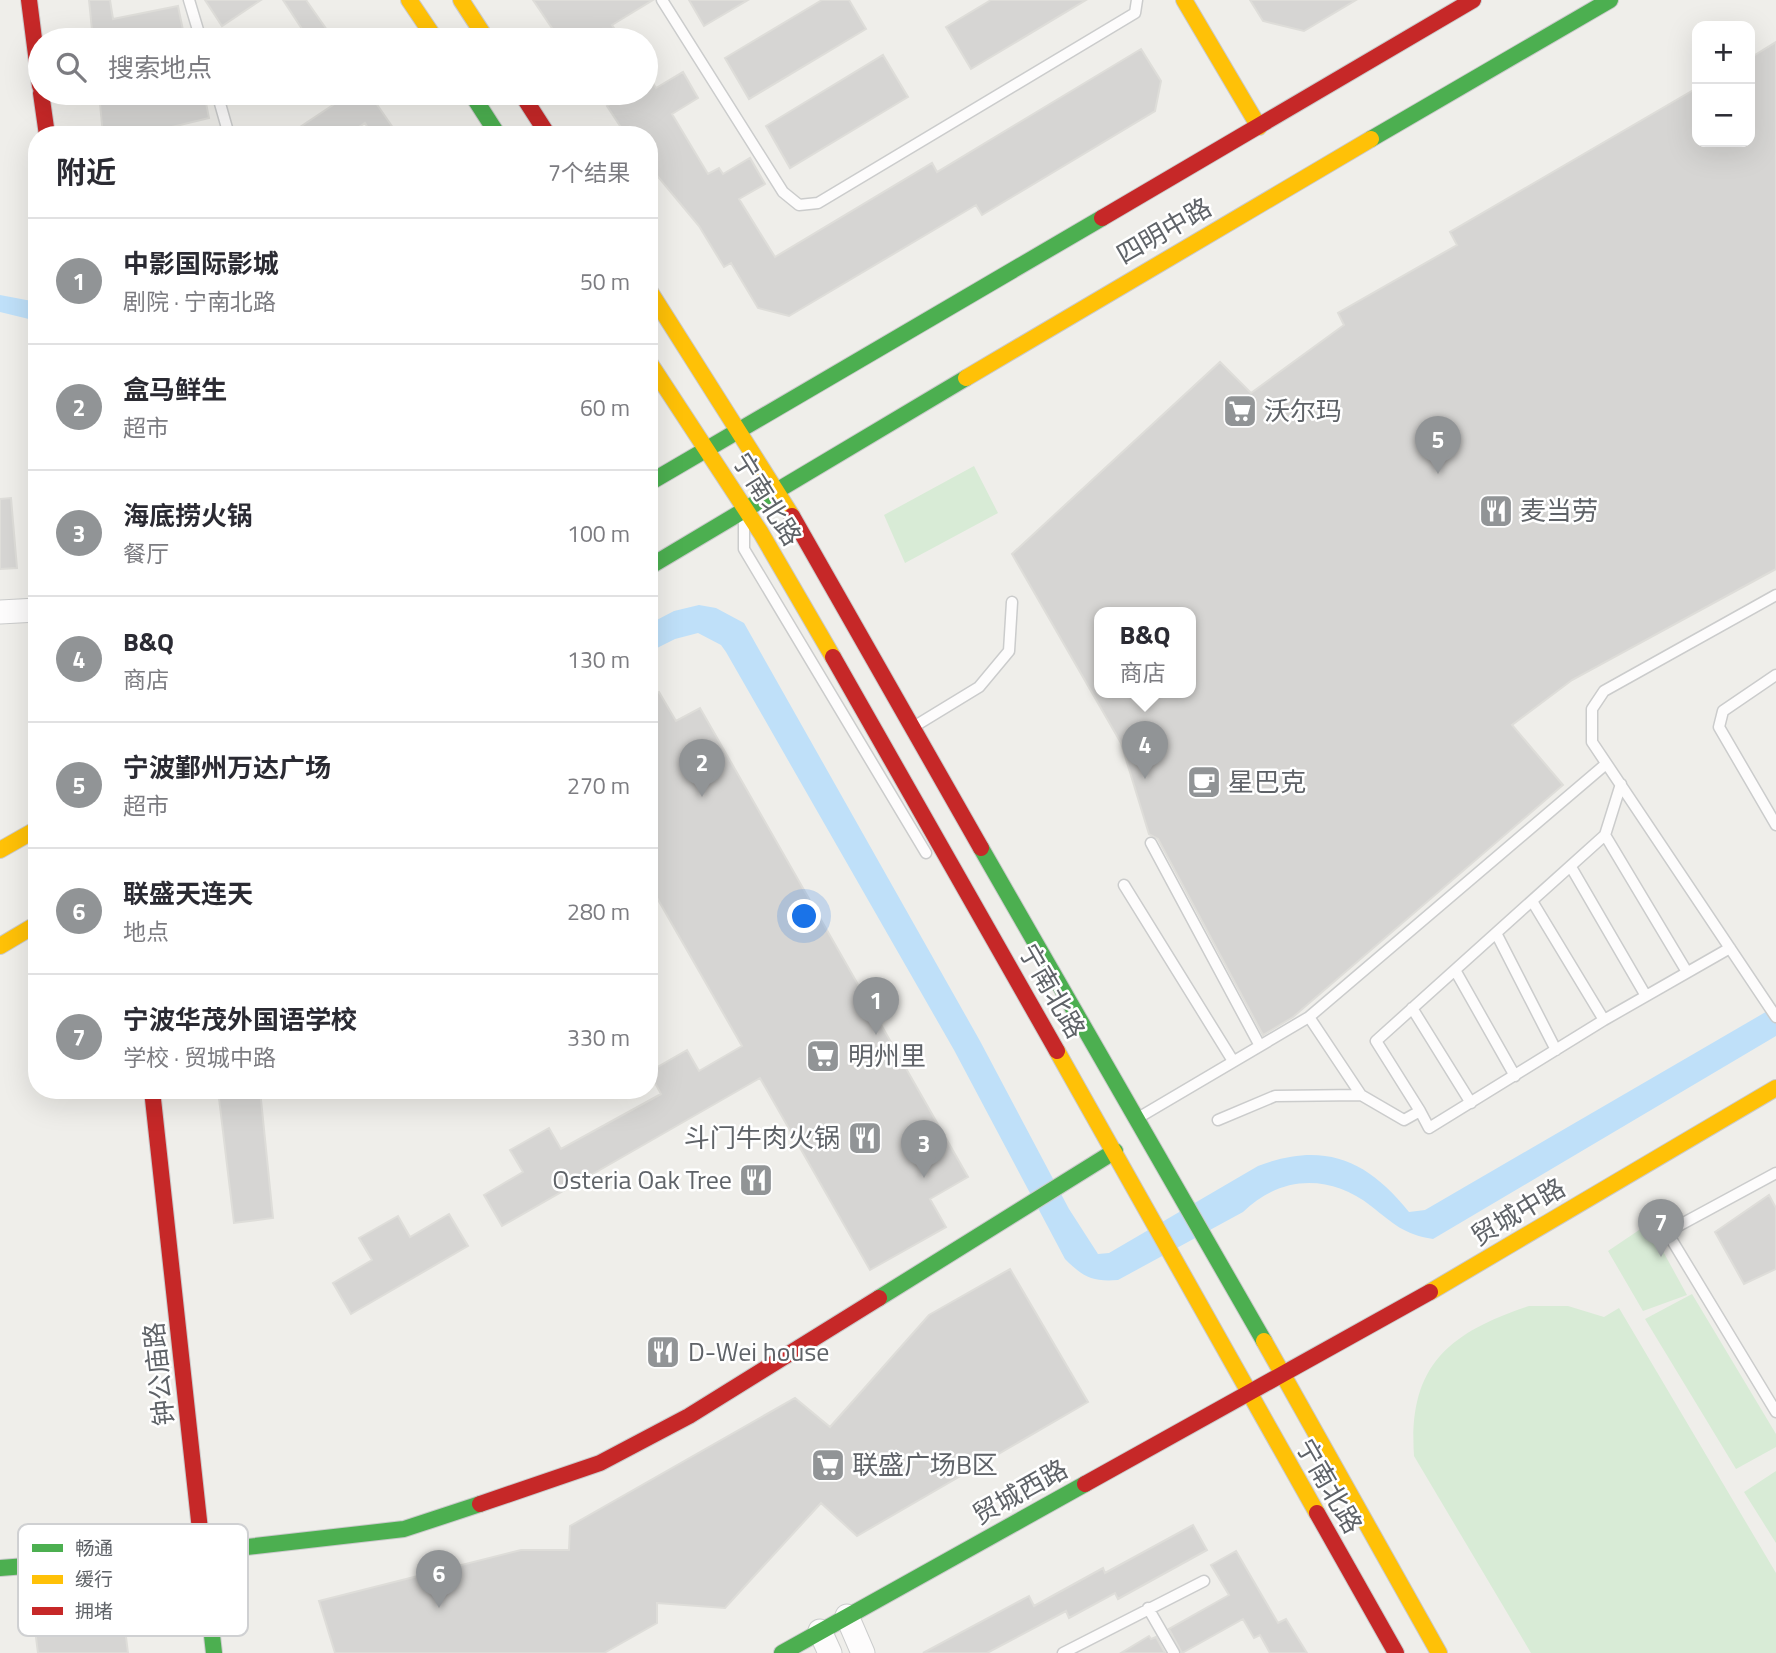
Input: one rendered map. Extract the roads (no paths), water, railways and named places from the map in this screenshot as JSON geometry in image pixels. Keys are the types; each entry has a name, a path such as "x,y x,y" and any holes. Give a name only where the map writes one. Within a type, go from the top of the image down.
{"main road":[{"path":"29,0 33,28"},
{"path":"409,0 428,28"},
{"path":"461,0 479,28"},
{"path":"1184,0 1259,127"},
{"name":"四明中路","path":"658,478 1473,0"},
{"name":"四明中路","path":"658,561 776,488 1610,0"},
{"path":"43,105 46,126"},
{"path":"479,105 492,126"},
{"path":"529,105 542,126"},
{"name":"宁南北路","path":"658,304 776,488 1138,1118 1439,1653"},
{"name":"宁南北路","path":"658,376 744,508 981,914 1396,1653"},
{"path":"0,850 28,834"},
{"path":"0,946 28,929"},
{"name":"贸城中路","path":"1282,1374 1461,1275 1776,1088"},
{"name":"钟公庙路","path":"153,1099 200,1524"},
{"path":"248,1547 404,1529 600,1463 713,1402 1115,1151"},
{"name":"贸城西路","path":"782,1653 1282,1374"},
{"path":"0,1568 18,1567"}],"street":[{"path":"0,612 28,610"},
{"path":"847,1616 863,1653"},
{"path":"820,1631 830,1653"}],"lane":[{"path":"189,0 197,28"},
{"path":"662,0 783,192 799,205 818,203 1135,13 1137,0"},
{"path":"220,105 226,126"},
{"path":"744,508 744,550 934,866"},
{"path":"1776,595 1604,691 1592,709 1592,742 1776,1017"},
{"path":"913,727 979,687 1010,651 1012,601"},
{"path":"1776,675 1723,711 1719,727 1776,825"},
{"path":"1138,1118 1309,1017 1606,764"},
{"path":"1621,784 1605,835 1376,1041 1429,1128 1604,1020 1730,948"},
{"path":"950,794 984,831"},
{"path":"1605,835 1687,972"},
{"path":"1152,843 1260,1046"},
{"path":"1571,867 1646,996"},
{"path":"1124,885 1233,1061"},
{"path":"954,901 981,914"},
{"path":"1532,901 1604,1020"},
{"path":"1496,933 1556,1050"},
{"path":"1455,970 1515,1076"},
{"path":"1080,994 1097,1047"},
{"path":"1412,1008 1471,1102"},
{"path":"1309,1017 1360,1095 1404,1120 1420,1111"},
{"path":"1218,1120 1275,1096 1360,1095"},
{"path":"1776,1173 1667,1232 1776,1412"},
{"path":"1063,1653 1204,1581"},
{"path":"1148,1608 1174,1653"}],"water":[{"path":"0,295 28,300 28,319 0,312"},
{"path":"699,605 716,608 744,623 980,1041 1069,1209 1098,1254 1109,1253 1258,1166 1303,1155 1342,1160 1360,1168 1377,1179 1409,1212 1425,1210 1776,1006 1776,1036 1433,1239 1406,1231 1371,1206 1339,1188 1306,1183 1273,1191 1243,1212 1118,1280 1088,1277 1065,1259 954,1050 726,652 721,645 698,633 675,639 658,648 658,619 674,611"}],"place":[{"name":"沃尔玛","path":"1240,411"},
{"name":"宁波鄞州万达广场","path":"1438,474"},
{"name":"麦当劳","path":"1496,511"},
{"name":"B&Q","path":"1145,779"},
{"name":"星巴克","path":"1204,782"},
{"name":"盒马鲜生","path":"702,797"},
{"name":"中影国际影城","path":"876,1035"},
{"name":"明州里","path":"823,1056"},
{"name":"斗门牛肉火锅","path":"865,1138"},
{"name":"海底捞火锅","path":"924,1178"},
{"name":"Osteria Oak Tree","path":"756,1180"},
{"name":"宁波华茂外国语学校","path":"1661,1257"},
{"name":"D-Wei house","path":"663,1352"},
{"name":"联盛广场B区","path":"828,1465"},
{"name":"联盛天连天","path":"439,1608"}]}
